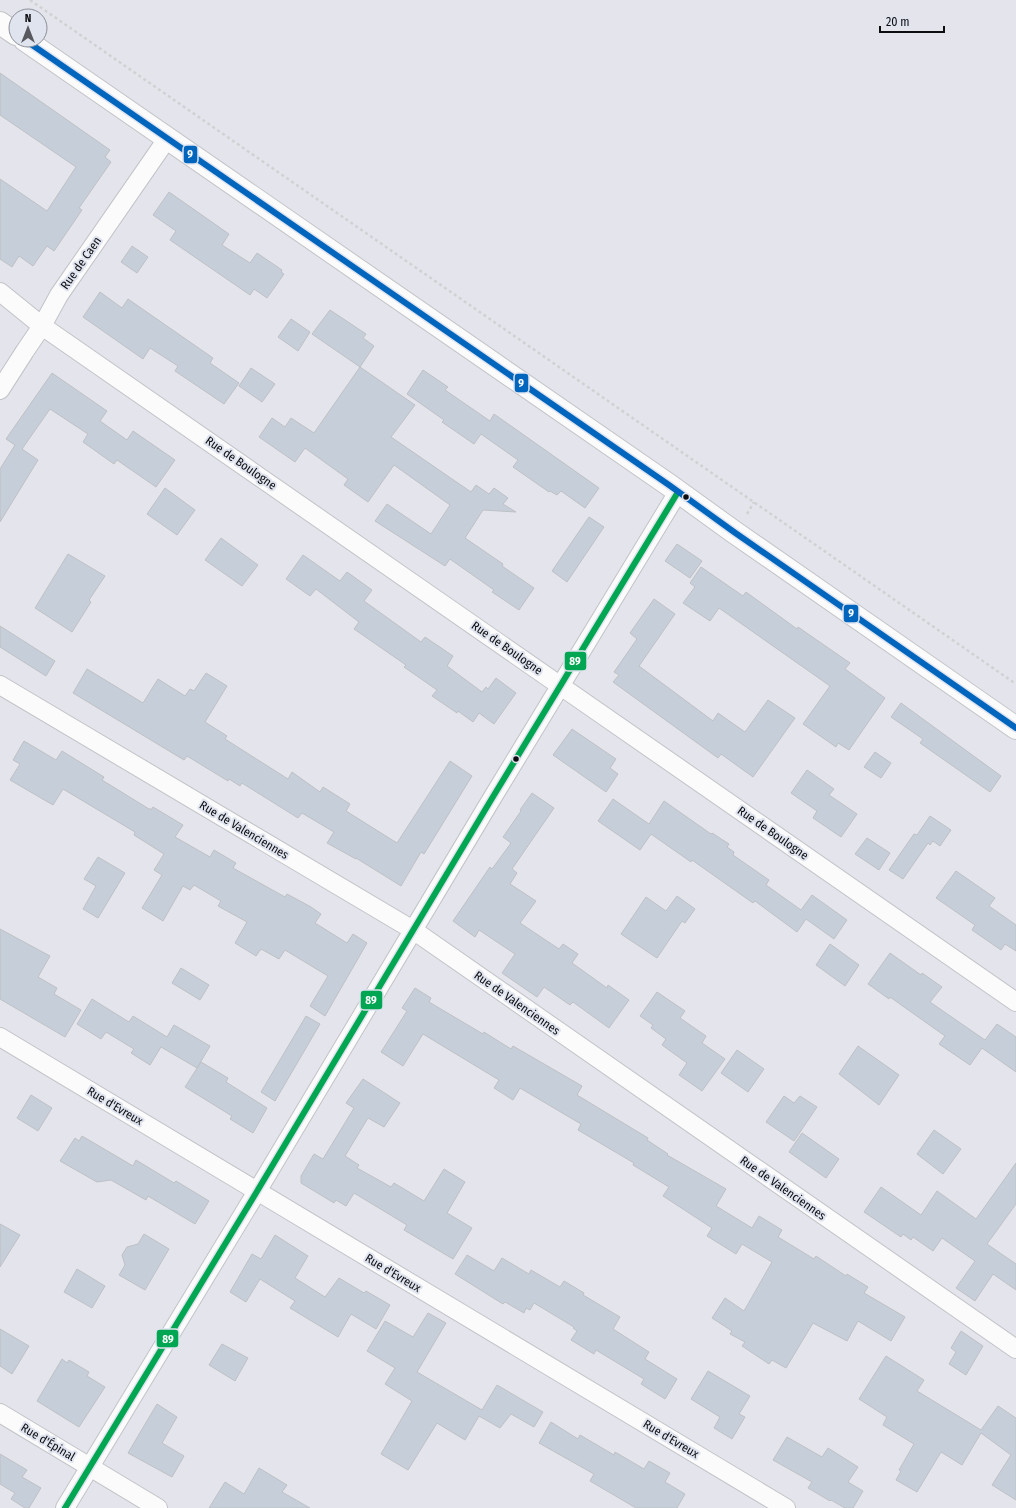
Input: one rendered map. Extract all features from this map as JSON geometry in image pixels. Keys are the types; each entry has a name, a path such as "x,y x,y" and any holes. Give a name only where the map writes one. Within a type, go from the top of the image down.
{"street":[{"path":"36,48 678,492 1016,728"},
{"name":"Rue de Caen","path":"0,390 42,326 59,295 167,139"},
{"name":"Rue de Boulogne","path":"0,292 42,326 1016,1002"},
{"path":"65,1508 560,685 678,492"},
{"name":"Rue de Valenciennes","path":"0,685 413,930 1016,1349"},
{"name":"Rue d'Evreux","path":"0,1037 786,1508"},
{"name":"Rue d'Épinal","path":"0,1413 158,1508"}],"path":[{"path":"30,0 1016,684"}],"building":[{"path":"0,73 110,150 105,157 111,162 79,208 82,210 54,251 47,246 33,266 19,256 12,267 0,259 0,179 47,211 76,167 0,115"},
{"path":"169,192 229,234 222,245 250,263 257,253 282,270 281,272 284,274 267,298 254,289 250,295 170,240 176,231 153,215"},
{"path":"132,246 148,257 137,273 121,262"},
{"path":"100,292 122,308 128,299 213,358 210,363 239,383 224,404 175,371 178,366 150,348 143,359 83,317"},
{"path":"330,310 366,334 363,338 374,346 360,367 312,334"},
{"path":"291,319 310,332 298,351 278,337"},
{"path":"360,367 415,405 391,437 471,492 476,485 489,494 494,488 508,498 503,504 516,512 483,510 465,538 503,564 502,566 534,588 519,610 492,592 494,590 450,559 445,566 375,521 387,504 431,534 450,505 394,465 368,502 344,485 348,479 305,448 295,462 259,437 272,418 285,427 291,418 314,433"},
{"path":"251,368 275,384 262,402 239,386"},
{"path":"423,370 448,387 445,390 490,421 494,414 599,488 585,508 561,491 557,495 550,491 549,492 513,467 518,460 481,434 474,444 442,422 444,420 407,394"},
{"path":"52,373 107,411 100,421 127,440 133,431 175,460 156,487 117,460 114,464 83,442 88,434 50,409 22,449 38,460 0,522 0,469 15,445 6,439"},
{"path":"165,488 195,510 177,535 147,514"},
{"path":"589,517 604,527 567,582 552,571"},
{"path":"221,538 258,565 242,586 205,560"},
{"path":"677,544 702,561 690,578 665,561"},
{"path":"68,554 105,576 89,600 91,602 72,632 35,608"},
{"path":"303,555 340,581 347,572 372,590 364,601 421,642 425,637 453,656 447,666 482,692 486,687 488,689 496,678 516,693 494,724 479,713 473,722 458,711 457,713 432,696 437,690 404,667 406,665 354,629 359,622 316,589 310,596 286,579"},
{"path":"701,567 743,596 746,592 797,629 798,627 850,663 845,669 885,698 849,750 838,743 836,747 803,724 830,686 719,608 710,621 683,603 695,587 690,583"},
{"path":"654,599 675,614 639,666 713,721 718,713 745,732 768,700 795,718 753,777 721,754 718,758 613,682 619,675 614,672 637,639 630,633"},
{"path":"0,626 55,661 46,676 0,647"},
{"path":"87,669 143,703 158,679 185,696 190,689 194,691 206,673 227,686 205,722 227,736 225,739 288,779 292,772 320,792 323,787 350,804 346,811 397,843 450,761 472,776 424,854 421,852 401,886 356,858 327,843 334,832 302,813 298,818 242,783 240,786 229,779 228,781 187,756 184,760 73,693"},
{"path":"901,703 1001,776 990,792 920,743 923,739 891,717"},
{"path":"572,729 616,759 610,768 618,774 606,792 553,755"},
{"path":"24,741 56,760 62,751 104,777 102,780 149,809 152,809 153,807 183,825 175,837 210,857 214,850 236,863 233,868 285,897 287,894 311,907 321,914 315,923 347,943 353,934 367,943 325,1016 310,1006 328,976 285,950 279,959 261,949 256,956 235,943 247,922 218,906 221,901 194,885 190,890 183,886 163,921 142,908 162,875 154,870 164,854 134,835 135,832 63,789 53,805 10,780 20,764 13,760"},
{"path":"875,752 891,763 881,778 864,767"},
{"path":"807,770 834,789 829,795 857,814 841,837 813,818 817,811 791,793"},
{"path":"532,793 554,808 512,869 517,873 510,884 536,901 520,923 559,949 563,944 578,954 572,963 607,988 608,985 629,1000 609,1028 573,1002 570,1005 544,987 537,997 502,973 515,954 479,930 475,937 453,921 490,867 492,869 511,843 503,837"},
{"path":"613,799 649,824 664,801 711,834 712,833 729,844 727,847 734,852 733,855 769,880 766,885 801,910 812,895 847,920 834,939 806,919 797,932 755,901 753,903 692,860 691,862 651,834 640,850 598,821"},
{"path":"930,816 951,830 940,846 933,841 930,845 928,843 903,879 889,870 914,834 917,835"},
{"path":"867,838 890,853 879,870 855,854"},
{"path":"98,857 125,873 98,918 83,909 96,886 84,879"},
{"path":"956,871 995,898 989,906 1016,925 1016,951 1005,944 1001,950 972,930 975,925 936,898"},
{"path":"677,896 695,909 685,923 682,921 657,958 621,934 646,897 666,911"},
{"path":"0,929 50,956 38,977 57,988 54,994 81,1010 65,1037 0,999"},
{"path":"830,944 859,965 845,986 816,965"},
{"path":"890,953 921,975 922,973 942,987 930,1002 985,1040 997,1024 1016,1037 1016,1072 982,1048 970,1065 939,1044 945,1036 890,997 889,999 868,984"},
{"path":"181,968 209,985 200,1000 172,983"},
{"path":"415,988 431,998 429,1002 483,1034 484,1032 511,1049 513,1046 582,1086 577,1095 648,1138 647,1140 668,1154 667,1155 726,1189 716,1206 752,1228 759,1216 782,1230 778,1237 814,1259 816,1256 846,1276 847,1274 868,1287 864,1293 905,1317 891,1341 858,1321 847,1341 813,1323 786,1368 772,1360 769,1364 742,1346 745,1342 730,1334 732,1331 712,1318 725,1298 744,1311 772,1262 742,1244 736,1254 707,1236 712,1228 663,1196 669,1187 633,1165 634,1163 578,1130 581,1124 520,1088 513,1100 494,1088 499,1080 423,1034 403,1066 381,1052 407,1011 402,1008"},
{"path":"657,992 685,1011 680,1018 706,1036 702,1043 725,1059 702,1091 679,1075 687,1063 662,1045 666,1039 651,1028 653,1025 640,1016"},
{"path":"92,999 129,1022 133,1016 167,1037 174,1025 210,1046 197,1068 161,1047 150,1065 131,1053 134,1049 106,1032 101,1039 77,1024"},
{"path":"306,1016 320,1024 275,1101 261,1092"},
{"path":"858,1046 899,1075 879,1105 839,1074"},
{"path":"737,1050 764,1069 748,1092 721,1073"},
{"path":"201,1062 228,1078 226,1082 267,1108 253,1133 230,1119 232,1116 185,1087"},
{"path":"363,1079 400,1103 384,1127 368,1118 345,1156 359,1165 357,1168 391,1187 394,1183 424,1201 444,1169 465,1182 447,1213 472,1228 453,1259 404,1230 407,1225 354,1193 346,1206 336,1200 334,1203 301,1183 301,1176 314,1154 323,1159 354,1108 346,1103"},
{"path":"31,1095 52,1108 38,1131 17,1118"},
{"path":"784,1096 794,1103 800,1096 817,1107 794,1141 766,1122"},
{"path":"934,1130 961,1149 943,1174 917,1154"},
{"path":"802,1133 839,1159 826,1178 789,1152"},
{"path":"82,1136 133,1166 136,1160 174,1183 176,1181 209,1201 195,1224 148,1196 146,1200 111,1180 97,1182 60,1161 75,1138 79,1141"},
{"path":"1016,1163 1016,1204 987,1244 1016,1264 1016,1290 993,1274 975,1301 956,1288 975,1261 942,1238 933,1251 913,1237 911,1240 903,1234 901,1237 864,1212 881,1187 921,1215 937,1191 976,1219"},
{"path":"0,1224 20,1235 0,1267"},
{"path":"144,1234 169,1249 145,1290 119,1275 125,1265 122,1255 127,1247 138,1244"},
{"path":"275,1235 308,1256 295,1278 325,1297 339,1278 364,1293 366,1291 390,1305 376,1329 351,1314 338,1337 290,1308 295,1301 260,1279 246,1302 230,1292 252,1254 261,1259"},
{"path":"467,1255 494,1271 502,1258 529,1274 531,1270 560,1287 564,1281 584,1293 583,1295 620,1317 613,1329 649,1352 645,1359 677,1379 665,1399 641,1384 644,1379 596,1350 594,1354 571,1340 577,1331 573,1328 574,1327 534,1303 530,1310 526,1308 524,1313 505,1302 503,1304 455,1274"},
{"path":"77,1269 105,1286 92,1308 64,1292"},
{"path":"428,1313 446,1323 417,1372 482,1410 497,1385 543,1412 534,1427 511,1414 500,1428 479,1416 465,1440 437,1423 408,1470 381,1454 412,1401 385,1384 395,1368 367,1351 385,1321 413,1337"},
{"path":"0,1329 29,1346 12,1374 0,1366"},
{"path":"961,1331 983,1346 966,1375 949,1364 956,1352 951,1348"},
{"path":"222,1344 248,1358 235,1381 209,1365"},
{"path":"886,1356 924,1380 917,1391 981,1430 998,1406 1016,1418 1016,1500 992,1485 1011,1455 981,1433 962,1465 941,1452 917,1492 896,1480 901,1471 899,1470 914,1444 883,1425 887,1417 859,1399"},
{"path":"62,1359 67,1363 69,1360 89,1372 87,1376 105,1387 79,1427 37,1401"},
{"path":"708,1371 750,1396 739,1414 745,1417 732,1439 714,1428 720,1417 691,1399"},
{"path":"157,1404 177,1417 162,1443 184,1456 172,1477 128,1453"},
{"path":"551,1422 578,1439 580,1435 614,1455 615,1452 644,1469 649,1461 670,1473 665,1482 685,1494 677,1508 636,1508 590,1481 594,1474 539,1443"},
{"path":"787,1437 822,1457 828,1448 858,1467 848,1482 863,1491 853,1508 845,1508 808,1488 812,1482 773,1460"},
{"path":"0,1454 27,1470 22,1477 41,1488 29,1508 25,1508 11,1499 15,1493 0,1484"},
{"path":"259,1468 287,1485 282,1492 310,1508 209,1508 225,1482 244,1494"}],"transit line":[{"name":"9","path":"37,48 669,485 734,532 1016,728"},
{"name":"89","path":"65,1508 678,492"}]}
